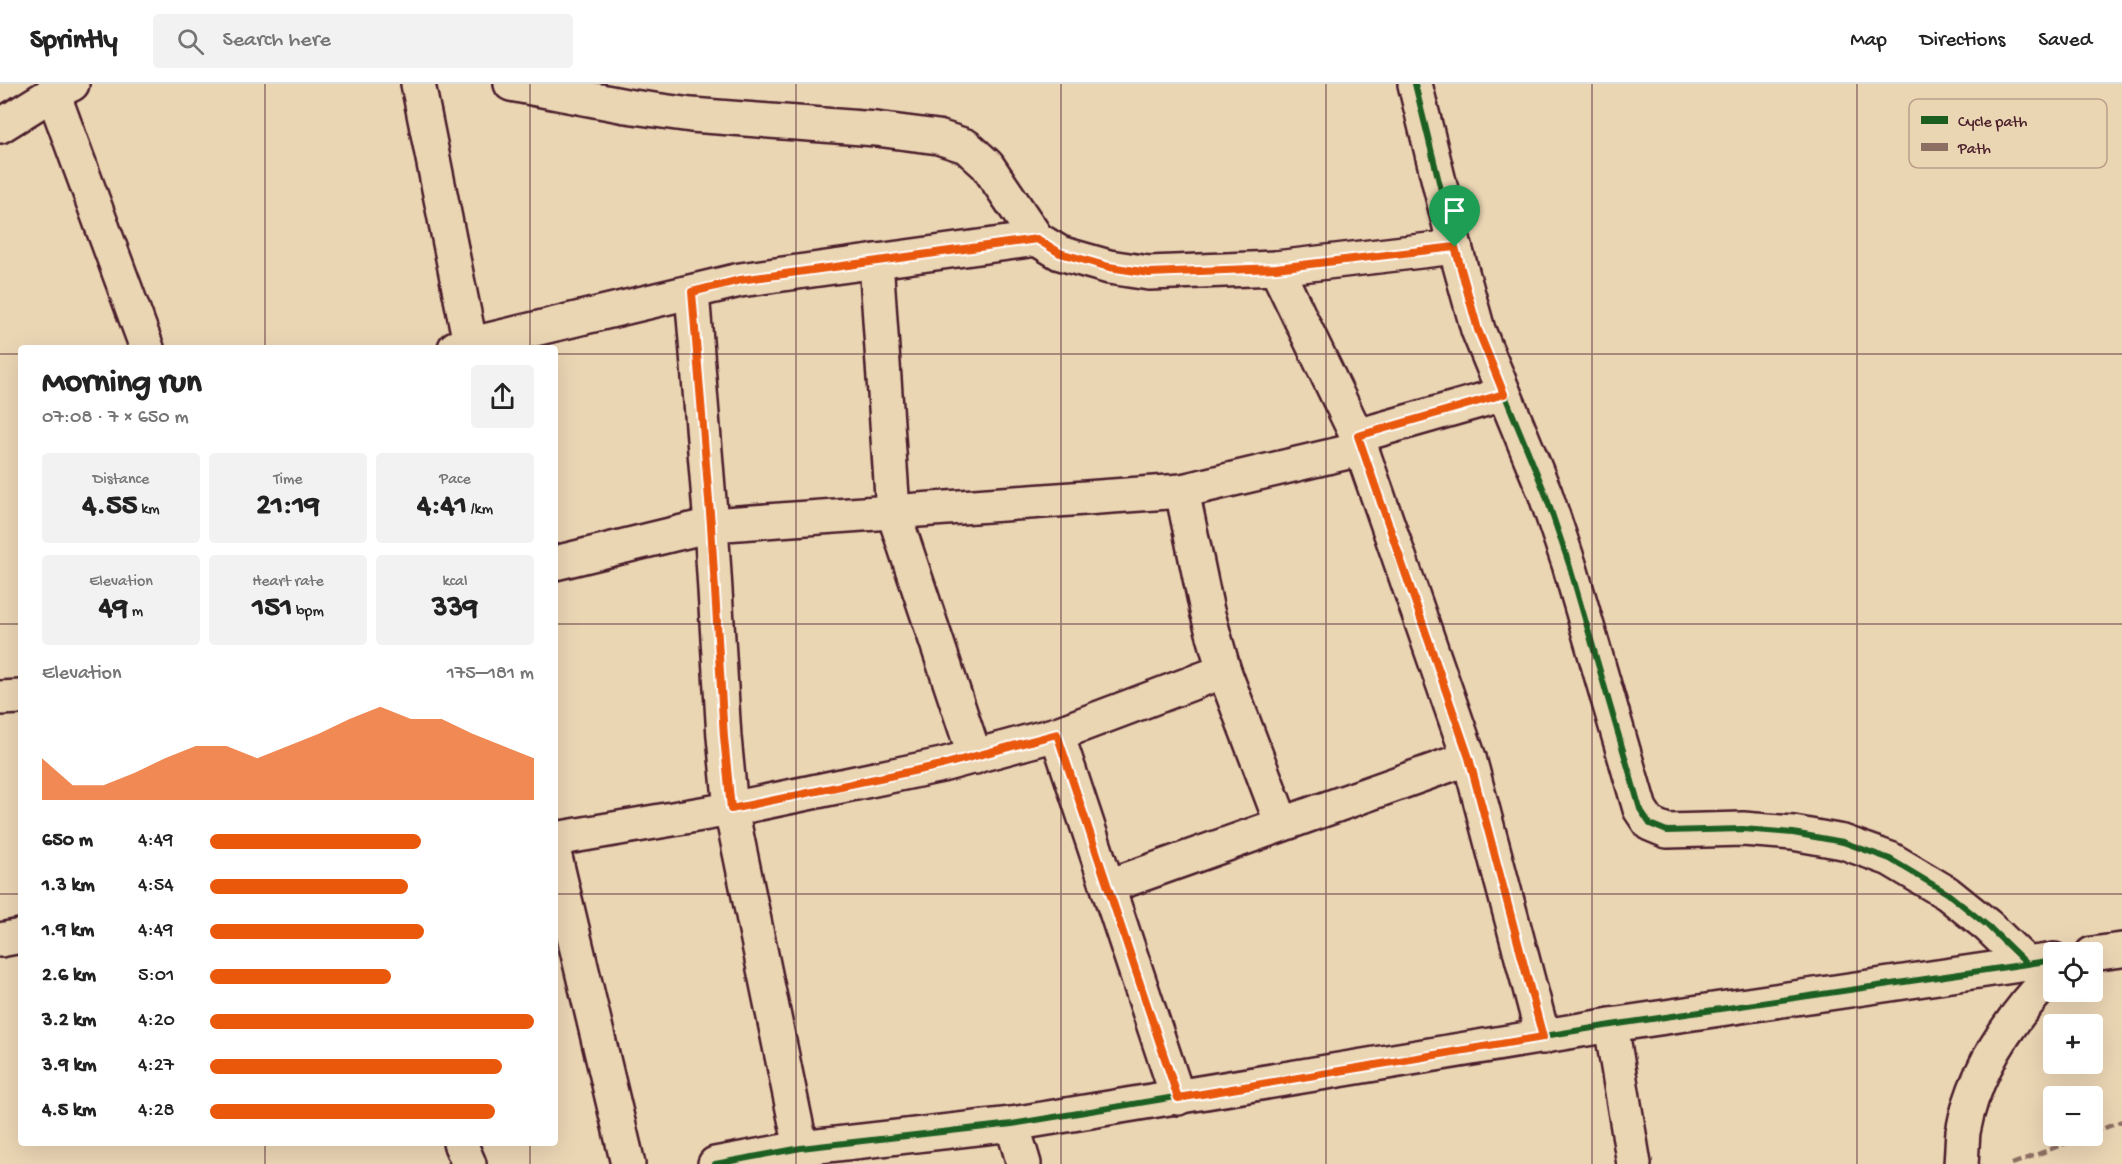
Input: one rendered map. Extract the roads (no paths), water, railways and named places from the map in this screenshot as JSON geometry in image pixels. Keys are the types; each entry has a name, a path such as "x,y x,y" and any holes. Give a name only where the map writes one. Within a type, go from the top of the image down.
{"street":[{"path":"418,84 466,345"},
{"path":"511,84 626,106 691,115 876,129 938,137 966,146 987,165 1037,239 1060,253 1109,267 1149,273 1276,268 1455,247"},
{"path":"1415,84 1478,330 1545,493 1569,564 1640,809 1650,824 1667,831 1743,829 1793,833 1842,842 1890,860 1947,893 1988,926 2043,965"},
{"path":"0,126 63,88 146,345"},
{"path":"474,345 740,280 1037,239"},
{"path":"876,261 893,511 975,757"},
{"path":"1276,268 1359,442 1469,758 1543,1037"},
{"path":"692,292 731,809 801,1148"},
{"path":"558,562 711,525 1182,491 1359,442 1504,394"},
{"path":"1182,491 1207,611 1224,671 1282,824"},
{"path":"558,838 731,809 975,757 1057,734 1224,671"},
{"path":"0,698 18,697"},
{"path":"1057,734 1178,1098"},
{"path":"1109,886 1469,758"},
{"path":"558,869 628,1164"},
{"path":"0,940 18,937"},
{"path":"2103,953 2122,950"},
{"path":"716,1164 801,1148 1012,1124 1611,1025 2043,966"},
{"path":"1961,1164 1963,1133 1985,1066 2006,1030 2035,992 2043,971"},
{"path":"1611,1025 1634,1164"},
{"path":"1012,1124 1024,1164"},
{"path":"461,1146 469,1164"}]}
